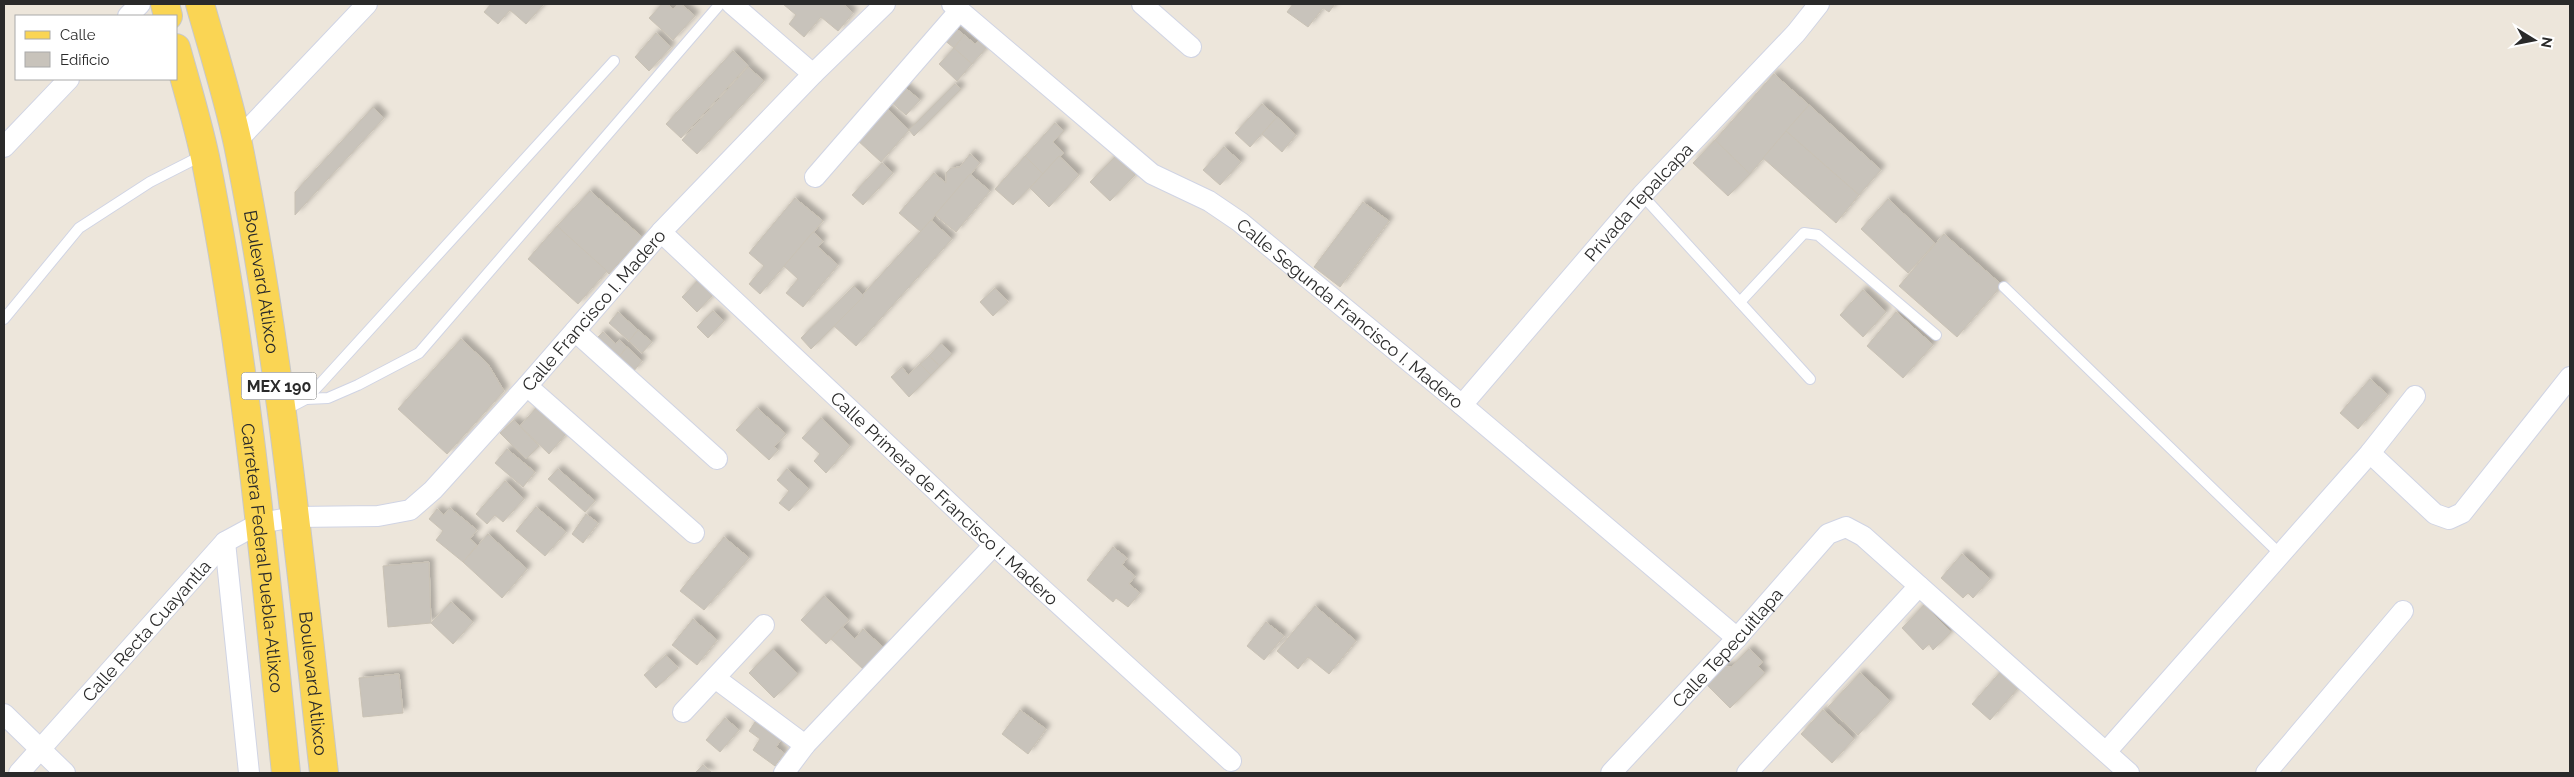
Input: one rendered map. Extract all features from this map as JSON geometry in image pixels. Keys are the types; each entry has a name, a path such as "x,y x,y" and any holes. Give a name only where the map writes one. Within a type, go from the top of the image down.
{"main road":[{"name":"Boulevard Atlixco","path":"200,4 238,141 261,262 294,405 295,517 324,773"},
{"name":"Carretera Federal Puebla-Atlixco","path":"178,56 204,155 226,274 260,523 286,773"}],"street":[{"path":"129,15 140,4"},
{"path":"238,141 367,4"},
{"path":"732,4 813,74"},
{"name":"Calle Francisco I. Madero","path":"260,523 295,517 378,516 410,510 433,490 662,232 813,74 885,4"},
{"path":"1142,4 1191,47"},
{"path":"815,177 956,7"},
{"name":"Calle Segunda Francisco I. Madero","path":"956,7 1152,174 1209,200 1240,222 1737,638"},
{"name":"Privada Tepalcapa","path":"1462,406 1642,195 1796,33 1810,7"},
{"path":"4,147 68,80"},
{"name":"Calle Primera de Francisco I. Madero","path":"662,232 994,545 1230,761"},
{"path":"575,332 718,459"},
{"path":"2370,453 2435,514 2449,519 2462,513 2570,377"},
{"path":"527,386 694,533"},
{"path":"2106,752 2370,453 2414,396"},
{"name":"Calle Recta Cuayantla","path":"19,773 225,542 260,523"},
{"name":"Calle Tepecuitlapa","path":"1610,773 1737,638 1828,534 1846,528 1864,536 1919,586"},
{"path":"225,542 249,773"},
{"path":"784,773 805,745 994,545"},
{"path":"1747,773 1919,586 2129,773"},
{"path":"2266,773 2403,611"},
{"path":"683,712 764,624"},
{"path":"715,678 805,745"},
{"path":"4,714 65,773"}],"lane":[{"path":"294,405 328,398 358,385 420,353 720,4"},
{"path":"294,405 614,61"},
{"path":"4,319 79,228 150,182 204,155"},
{"path":"1642,195 1810,378"},
{"path":"1740,302 1804,233 1818,235 1936,335"},
{"path":"2004,287 2280,554"}],"building":[{"path":"491,4 544,4 526,24 510,10 498,24 484,12"},
{"path":"662,4 667,4 673,9 678,4 681,4 695,16 673,40 649,18"},
{"path":"783,4 843,4 853,13 838,31 821,17 804,37 789,24 796,15"},
{"path":"1293,4 1335,4 1329,12 1323,8 1308,27 1287,12"},
{"path":"954,27 964,35 954,48 943,39"},
{"path":"656,33 671,47 649,71 635,57"},
{"path":"964,35 975,44 982,37 990,44 972,64 954,48"},
{"path":"954,48 972,64 957,81 939,64"},
{"path":"733,51 748,65 681,138 666,124"},
{"path":"748,67 764,81 697,154 682,140"},
{"path":"1774,74 1809,105 1750,174 1715,140"},
{"path":"955,84 961,89 914,136 909,130"},
{"path":"903,86 920,100 906,115 890,101"},
{"path":"1262,104 1277,117 1250,147 1235,133"},
{"path":"1809,105 1881,170 1859,195 1786,131"},
{"path":"373,107 384,118 295,215 295,192"},
{"path":"885,107 909,130 881,162 856,139"},
{"path":"1277,117 1296,135 1282,152 1262,134"},
{"path":"1055,123 1064,131 1053,142 1064,153 1043,174 1025,156"},
{"path":"1786,131 1859,195 1836,223 1763,158"},
{"path":"1715,140 1750,174 1728,196 1693,163"},
{"path":"1224,147 1241,162 1220,185 1203,170"},
{"path":"970,154 980,163 921,232 899,213 934,173 946,183 946,173 951,168 960,167"},
{"path":"1025,156 1043,174 1013,205 995,189"},
{"path":"1059,156 1079,175 1049,207 1030,188"},
{"path":"1116,156 1135,175 1110,201 1090,182"},
{"path":"882,163 893,173 863,205 852,195"},
{"path":"970,174 990,191 956,232 935,215"},
{"path":"590,191 642,237 609,274 557,226"},
{"path":"795,198 823,221 760,294 749,284 764,266 749,253"},
{"path":"1888,199 1935,243 1908,273 1861,229"},
{"path":"1363,202 1389,221 1340,287 1314,267"},
{"path":"931,220 952,239 856,346 834,326"},
{"path":"557,226 607,271 578,304 528,259"},
{"path":"813,232 823,241 818,247 838,265 803,307 786,293 798,279 784,266"},
{"path":"1944,234 2002,285 1957,337 1899,286"},
{"path":"700,278 715,293 697,312 682,297"},
{"path":"854,286 864,296 811,349 801,338"},
{"path":"995,288 1008,302 993,316 980,302"},
{"path":"1863,290 1886,312 1863,337 1840,315"},
{"path":"713,311 724,321 708,338 697,327"},
{"path":"618,312 638,330 629,341 609,323"},
{"path":"1896,312 1933,345 1903,378 1867,346"},
{"path":"638,330 652,342 642,353 629,341"},
{"path":"603,332 616,344 619,340 627,347 618,358 597,338"},
{"path":"461,339 488,364 504,391 447,454 398,409"},
{"path":"941,343 952,354 940,366 929,356"},
{"path":"627,347 642,361 633,372 618,358"},
{"path":"929,356 940,366 931,375 920,364"},
{"path":"920,364 931,375 909,397 891,377 902,367 908,375"},
{"path":"2370,379 2388,395 2358,429 2340,413"},
{"path":"536,408 566,434 549,454 520,426"},
{"path":"757,408 786,434 774,447 778,450 769,460 736,430"},
{"path":"821,418 850,446 826,473 814,461 820,454 802,438"},
{"path":"514,420 539,446 526,459 500,433"},
{"path":"507,449 535,472 523,487 495,463"},
{"path":"558,469 595,501 585,512 548,479"},
{"path":"787,469 809,489 789,511 779,503 789,491 777,480"},
{"path":"505,481 524,499 503,522 495,515 487,524 476,514"},
{"path":"536,507 566,532 545,556 516,531"},
{"path":"450,508 477,530 470,539 477,545 463,562 436,540 443,531 429,519 437,509 444,515"},
{"path":"586,514 598,523 583,543 572,534"},
{"path":"488,534 527,569 502,598 463,562"},
{"path":"724,537 749,558 704,610 680,591"},
{"path":"1113,547 1127,558 1122,565 1135,576 1129,584 1140,593 1128,607 1116,598 1113,602 1087,580"},
{"path":"1962,554 1990,579 1973,598 1968,593 1963,598 1941,578"},
{"path":"429,562 431,623 388,627 383,566"},
{"path":"824,596 849,620 826,644 801,620"},
{"path":"451,602 473,622 453,644 431,623"},
{"path":"1924,605 1951,632 1933,650 1929,644 1923,650 1902,628"},
{"path":"1315,606 1356,641 1329,674 1308,657 1298,669 1277,651"},
{"path":"693,619 717,640 697,665 672,645"},
{"path":"1266,622 1284,636 1264,660 1247,646"},
{"path":"842,627 855,639 863,629 884,648 864,670 831,639"},
{"path":"773,649 798,674 774,698 749,673"},
{"path":"1749,649 1763,662 1758,666 1765,673 1730,708 1707,685 1724,667 1731,667"},
{"path":"666,655 678,668 656,688 644,675"},
{"path":"2002,670 2020,686 1990,720 1972,704"},
{"path":"1860,673 1890,701 1858,735 1828,707"},
{"path":"399,674 403,713 363,717 359,678"},
{"path":"1020,710 1046,729 1028,754 1002,734"},
{"path":"1823,710 1854,739 1832,763 1801,734"},
{"path":"725,718 739,730 720,752 706,740"},
{"path":"757,719 783,737 776,747 784,753 775,766 753,750 760,739 749,731"},
{"path":"703,765 712,773 695,773"}]}
